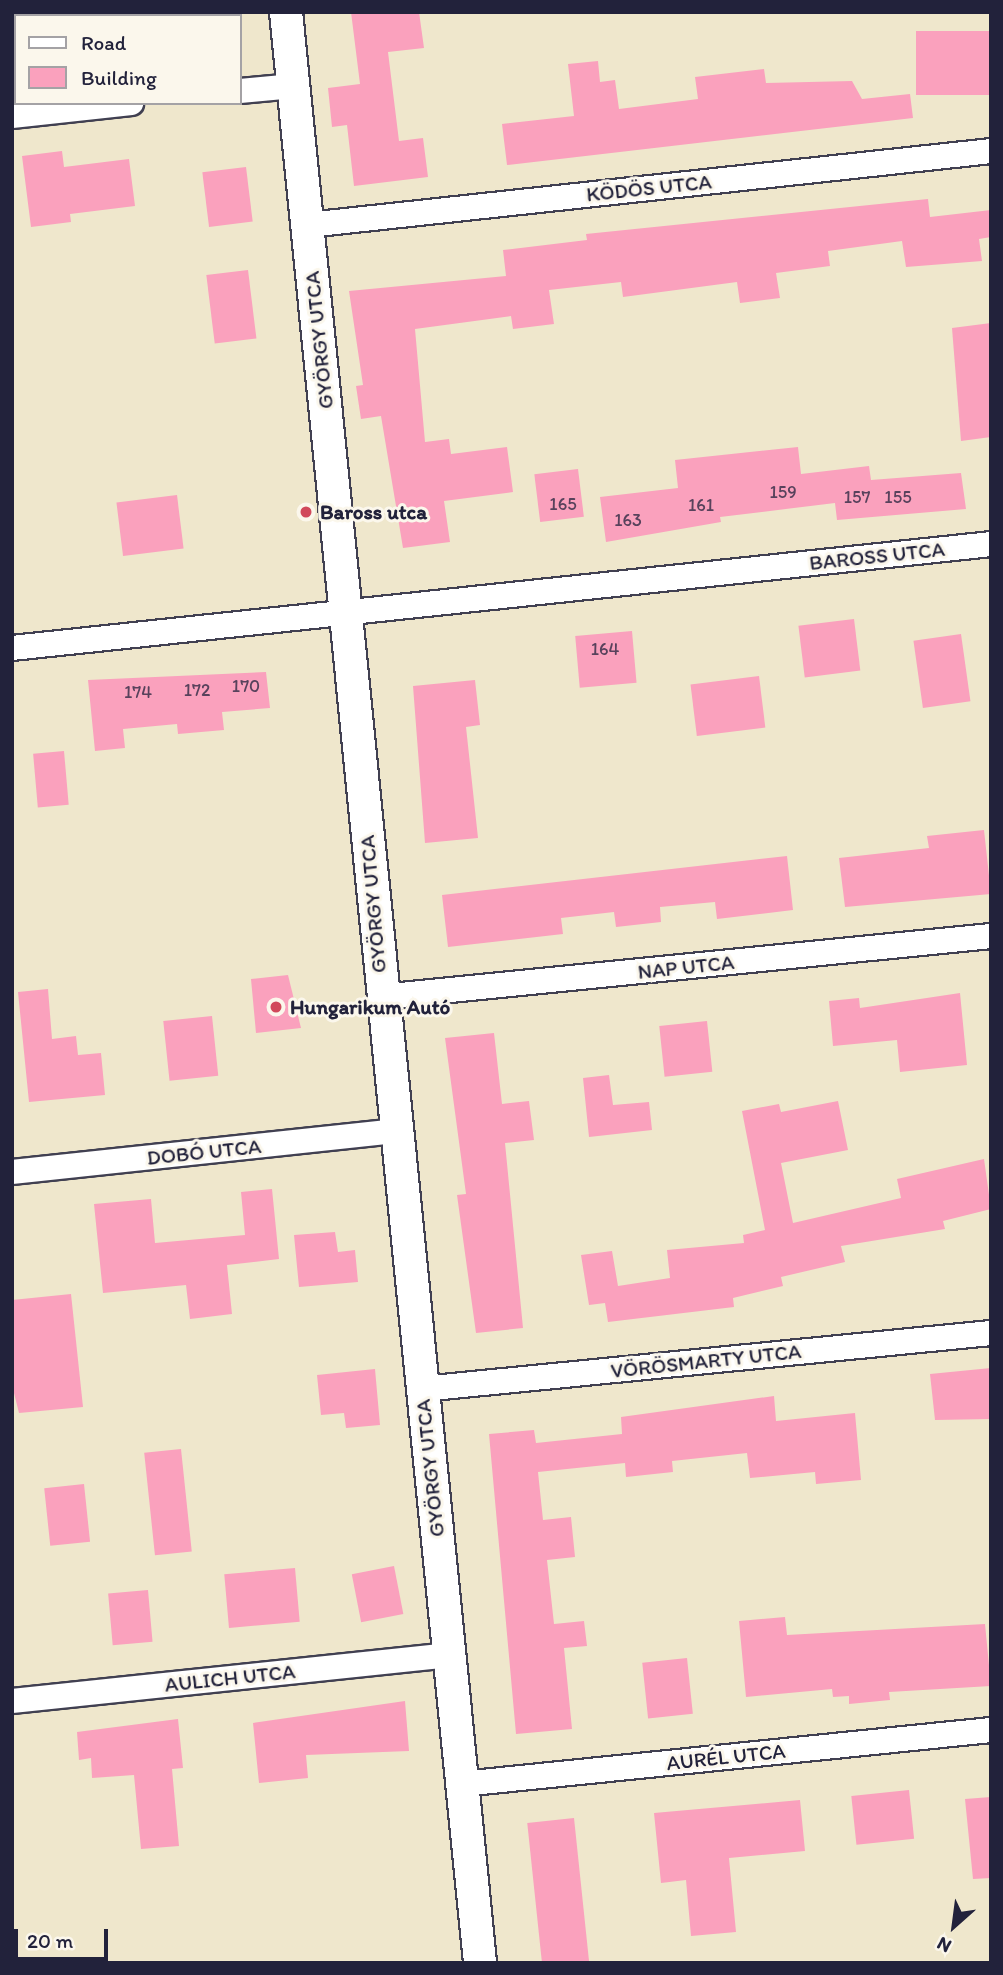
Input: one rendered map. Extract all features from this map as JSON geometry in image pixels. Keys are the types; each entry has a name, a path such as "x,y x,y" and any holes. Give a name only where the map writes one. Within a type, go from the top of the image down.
{"street":[{"name":"GYÖRGY UTCA","path":"286,12 346,612 381,998 480,1963"},
{"path":"242,92 293,86"},
{"path":"12,116 113,105"},
{"name":"KÖDÖS UTCA","path":"308,225 991,151"},
{"name":"BAROSS UTCA","path":"12,648 991,544"},
{"name":"NAP UTCA","path":"381,998 991,936"},
{"name":"DOBÓ UTCA","path":"12,1172 395,1131"},
{"name":"VÖRÖSMARTY UTCA","path":"422,1389 991,1333"},
{"name":"AULICH UTCA","path":"12,1701 449,1655"},
{"name":"AURÉL UTCA","path":"462,1784 991,1730"}],"building":[{"path":"351,12 419,12 424,48 388,52 399,141 423,138 428,177 354,186 347,125 332,127 328,88 360,84"},
{"path":"916,31 991,31 991,95 916,95"},
{"path":"598,61 600,82 615,80 619,109 698,99 695,77 764,69 766,83 852,81 862,99 910,94 913,118 507,165 502,124 574,116 568,64"},
{"path":"62,151 64,167 129,159 135,206 70,214 71,222 31,227 22,156"},
{"path":"246,167 253,222 209,227 202,172"},
{"path":"928,199 930,217 991,210 991,237 979,239 982,261 906,267 902,241 828,251 830,266 776,273 780,298 740,303 737,282 623,297 621,282 549,290 554,324 513,329 511,316 415,329 425,442 449,439 451,454 507,447 513,492 444,501 450,542 403,548 381,416 361,419 356,386 363,385 349,291 506,276 503,250 587,240 586,234"},
{"path":"248,270 256,338 215,344 206,275"},
{"path":"991,323 991,437 961,441 952,328"},
{"path":"798,447 801,474 869,466 871,480 961,473 966,509 837,520 835,503 720,517 721,522 606,542 600,497 678,488 675,460"},
{"path":"578,469 584,517 540,522 534,474"},
{"path":"177,495 184,549 123,556 116,502"},
{"path":"854,619 860,671 805,677 798,626"},
{"path":"632,631 637,683 580,688 575,636"},
{"path":"961,634 970,701 923,708 913,641"},
{"path":"266,672 270,708 222,712 224,730 178,734 177,724 123,729 125,748 95,751 88,680"},
{"path":"759,676 765,728 697,736 691,684"},
{"path":"475,680 480,725 466,727 478,838 425,843 413,686"},
{"path":"64,751 69,805 38,807 33,754"},
{"path":"984,830 991,894 845,907 839,858 929,848 927,836"},
{"path":"787,856 793,910 717,919 715,902 660,907 661,922 616,927 614,912 561,918 563,934 448,947 442,895"},
{"name":"Hungarikum Autó","path":"288,975 301,1028 256,1033 251,979"},
{"path":"48,989 52,1039 76,1036 78,1055 101,1053 105,1095 29,1102 18,992"},
{"path":"960,993 967,1065 900,1072 897,1040 833,1046 829,1001 859,998 860,1008"},
{"path":"212,1016 218,1076 170,1081 163,1021"},
{"path":"707,1021 712,1072 665,1077 659,1026"},
{"path":"494,1033 502,1104 529,1101 534,1140 505,1143 523,1328 476,1333 457,1195 466,1194 445,1038"},
{"path":"609,1075 613,1105 649,1102 652,1130 589,1137 583,1078"},
{"path":"838,1101 848,1150 781,1163 793,1223 901,1198 897,1179 984,1159 991,1209 943,1221 945,1229 841,1246 845,1262 781,1277 783,1286 733,1298 734,1307 608,1322 605,1303 589,1305 581,1255 612,1251 618,1286 670,1278 667,1250 744,1243 743,1235 765,1230 742,1111 779,1104 781,1112"},
{"path":"272,1189 279,1259 227,1265 232,1314 190,1319 186,1285 103,1293 94,1204 151,1199 155,1243 245,1235 241,1192"},
{"path":"335,1232 338,1252 355,1250 358,1282 299,1287 294,1235"},
{"path":"71,1294 83,1407 19,1413 12,1385 12,1300"},
{"path":"991,1368 991,1419 935,1420 930,1374"},
{"path":"375,1369 380,1425 346,1428 344,1413 321,1415 317,1375"},
{"path":"774,1396 776,1421 855,1413 861,1480 816,1484 815,1472 750,1478 747,1453 672,1461 673,1472 626,1477 625,1463 538,1472 543,1520 571,1517 575,1557 547,1560 554,1624 584,1621 587,1646 564,1648 572,1729 516,1734 489,1434 534,1430 536,1443 622,1434 621,1417"},
{"path":"181,1449 192,1551 155,1555 144,1453"},
{"path":"84,1484 90,1542 50,1546 44,1488"},
{"path":"394,1566 403,1614 361,1622 352,1574"},
{"path":"295,1568 300,1622 229,1628 224,1574"},
{"path":"148,1590 153,1642 113,1645 108,1593"},
{"path":"785,1617 787,1635 985,1624 991,1686 889,1692 890,1700 849,1704 849,1696 833,1697 832,1689 746,1697 739,1621"},
{"path":"687,1658 693,1714 648,1718 642,1663"},
{"path":"405,1701 409,1751 306,1755 308,1778 259,1783 253,1723"},
{"path":"178,1719 183,1768 172,1769 179,1846 141,1849 134,1775 92,1778 91,1758 79,1760 77,1732"},
{"path":"909,1790 914,1839 856,1845 851,1796"},
{"path":"991,1797 991,1878 973,1879 965,1799"},
{"path":"800,1800 805,1851 729,1858 736,1932 691,1936 686,1880 661,1883 654,1813"},
{"path":"574,1818 589,1963 542,1963 527,1823"}],"place":[{"name":"Baross utca","path":"306,512"},
{"name":"Hungarikum Autó","path":"276,1007"}]}
